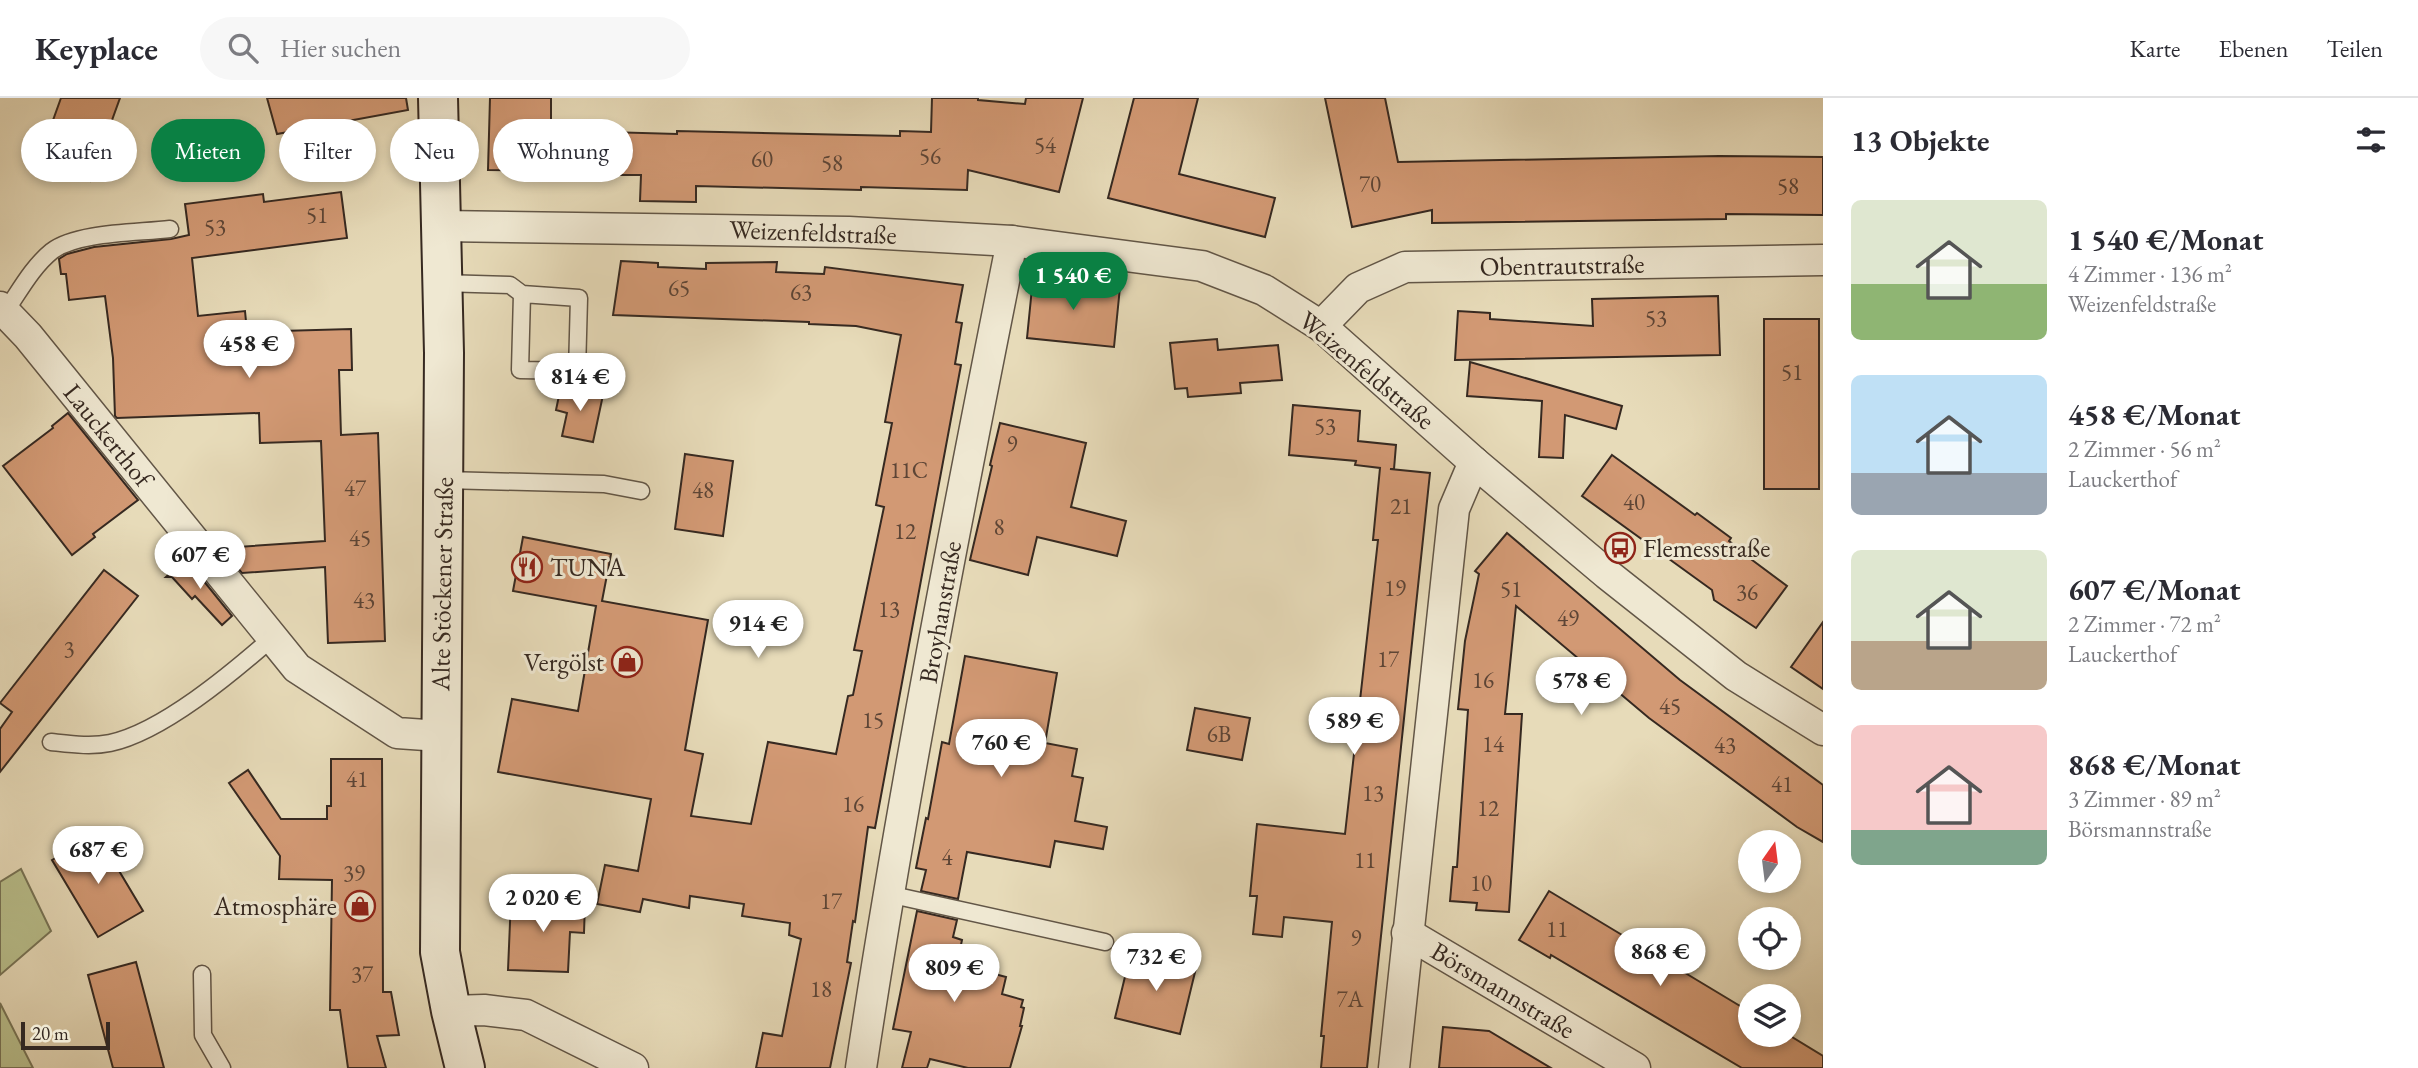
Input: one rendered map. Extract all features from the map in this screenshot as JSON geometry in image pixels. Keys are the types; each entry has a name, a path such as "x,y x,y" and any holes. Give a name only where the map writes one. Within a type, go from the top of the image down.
{"street":[{"name":"Alte Stöckener Straße","path":"438,98 444,353 440,952 465,1068"},
{"name":"Weizenfeldstraße","path":"441,226 849,232 1012,241 1202,266 1264,290 1321,326 1474,462 1597,566 1736,676 1823,730"},
{"name":"Broyhanstraße","path":"861,1068 888,894 968,461 1012,241"},
{"name":"Obentrautstraße","path":"1321,326 1358,288 1405,267 1823,260"},
{"name":"Lauckerthof","path":"3,310 28,336 297,668 397,733 440,736"},
{"path":"1394,1068 1454,509 1474,462"},
{"name":"Börsmannstraße","path":"1407,933 1634,1068"},
{"path":"451,1011 484,1010 526,1015 633,1068"}],"lane":[{"path":"3,310 50,252 64,244 80,239 170,229"},
{"path":"441,283 510,285 522,294 579,298 577,371 520,370 522,294"},
{"path":"444,480 604,484 641,491"},
{"path":"51,742 101,744 121,740 146,730 190,703 272,638"},
{"path":"888,894 1105,942"},
{"path":"202,974 203,1035 222,1068"}],"green space":[{"path":"21,869 51,931 0,975 0,882"},
{"path":"0,1003 33,1068 0,1068"}],"building":[{"path":"61,98 120,98 112,119 53,119"},
{"path":"267,98 406,98 408,110 359,119 279,119 277,134"},
{"path":"490,98 551,98 551,119 493,119 493,170 488,170"},
{"path":"932,98 978,98 1025,104 1026,98 1083,98 1059,192 968,170 967,190 696,186 696,202 640,201 641,175 633,175 633,133 677,134 677,131 900,136 900,131 931,132"},
{"path":"1134,98 1198,98 1179,174 1275,198 1265,237 1108,198"},
{"path":"1325,98 1385,98 1398,162 1719,156 1823,157 1823,215 1726,214 1726,219 1432,223 1432,210 1352,227"},
{"path":"341,192 347,238 192,258 198,316 245,311 247,332 351,329 352,370 339,370 341,435 378,433 385,641 328,643 325,567 242,573 222,548 325,541 321,441 260,443 259,413 117,418 105,296 69,300 66,274 61,274 59,259 67,254 94,247 189,235 185,204 263,194 264,202"},
{"path":"621,261 658,263 658,267 706,269 706,263 777,262 776,272 824,274 825,267 963,285 956,322 962,323 955,364 961,365 875,828 868,827 847,962 851,963 830,1068 756,1068 763,1033 782,1036 801,939 789,935 790,923 742,916 744,904 690,896 689,908 643,899 640,912 597,904 605,865 638,871 651,799 498,772 512,699 578,711 596,606 513,591 523,537 611,554 602,601 708,620 685,750 703,754 691,816 751,824 768,742 836,754 848,696 853,695 862,651 854,650 884,507 876,505 892,423 885,422 901,335 856,326 809,322 613,315"},
{"path":"1033,278 1120,287 1114,347 1027,338"},
{"path":"1718,296 1720,355 1455,360 1458,311 1490,313 1490,319 1593,326 1592,299"},
{"path":"1764,319 1819,319 1819,489 1764,489"},
{"path":"1217,339 1218,350 1278,345 1282,380 1240,383 1241,393 1188,397 1187,388 1175,389 1170,343"},
{"path":"1470,362 1622,406 1616,429 1565,415 1563,458 1539,457 1542,401 1467,396"},
{"path":"561,386 603,395 593,442 562,436 567,413 556,410"},
{"path":"1293,405 1360,411 1358,441 1396,445 1394,469 1390,469 1430,473 1367,1068 1321,1068 1324,1036 1321,1036 1332,922 1284,917 1282,937 1253,934 1257,896 1250,896 1257,824 1345,834 1378,540 1373,540 1380,468 1355,465 1356,461 1289,455"},
{"path":"68,413 138,500 93,534 95,537 72,555 3,466 53,428 52,426"},
{"path":"1000,423 1086,443 1071,507 1126,521 1117,556 1037,537 1028,575 970,560"},
{"path":"685,454 733,461 723,536 675,529"},
{"path":"1612,455 1731,538 1729,541 1740,551 1787,586 1756,628 1714,600 1712,590 1582,496"},
{"path":"1507,533 1680,680 1823,785 1823,842 1797,827 1649,718 1516,606 1505,714 1522,714 1509,912 1476,910 1477,903 1450,901 1453,867 1457,867 1468,710 1458,709 1465,641 1479,574 1475,571"},
{"path":"186,559 232,616 222,625 195,596 192,599 172,577 166,577"},
{"path":"104,570 138,596 0,772 0,729 12,712 0,703"},
{"path":"1823,622 1823,689 1791,667"},
{"path":"965,656 1057,673 1045,743 1077,749 1072,776 1083,778 1075,821 1107,827 1103,849 1055,841 1050,867 967,852 958,899 921,891 926,870 916,868 942,742 949,744"},
{"path":"1195,708 1250,718 1242,760 1187,750"},
{"path":"331,759 382,759 383,992 391,992 399,1035 377,1036 386,1068 348,1068 340,1010 330,1010 332,880 279,879 280,856 229,783 248,770 281,819 327,819 327,806 331,806"},
{"path":"97,834 143,911 98,937 52,860"},
{"path":"1549,891 1738,1005 1738,1047 1801,1047 1801,1043 1823,1056 1823,1068 1742,1068 1551,955 1550,958 1519,940"},
{"path":"511,899 585,902 584,933 570,932 568,972 508,970"},
{"path":"917,911 957,920 953,937 962,940 957,964 1006,977 1002,994 1023,1000 1022,1026 1010,1068 968,1068 930,1059 927,1068 902,1068 911,1032 893,1029"},
{"path":"1131,952 1196,968 1180,1034 1115,1018"},
{"path":"136,962 164,1068 113,1068 88,975"},
{"path":"1443,1027 1489,1031 1551,1068 1439,1068"}],"place":[{"name":"Flemesstraße","path":"1620,548"},
{"name":"TUNA","path":"527,567"},
{"name":"Vergölst","path":"627,662"},
{"name":"Atmosphäre","path":"360,906"}]}
